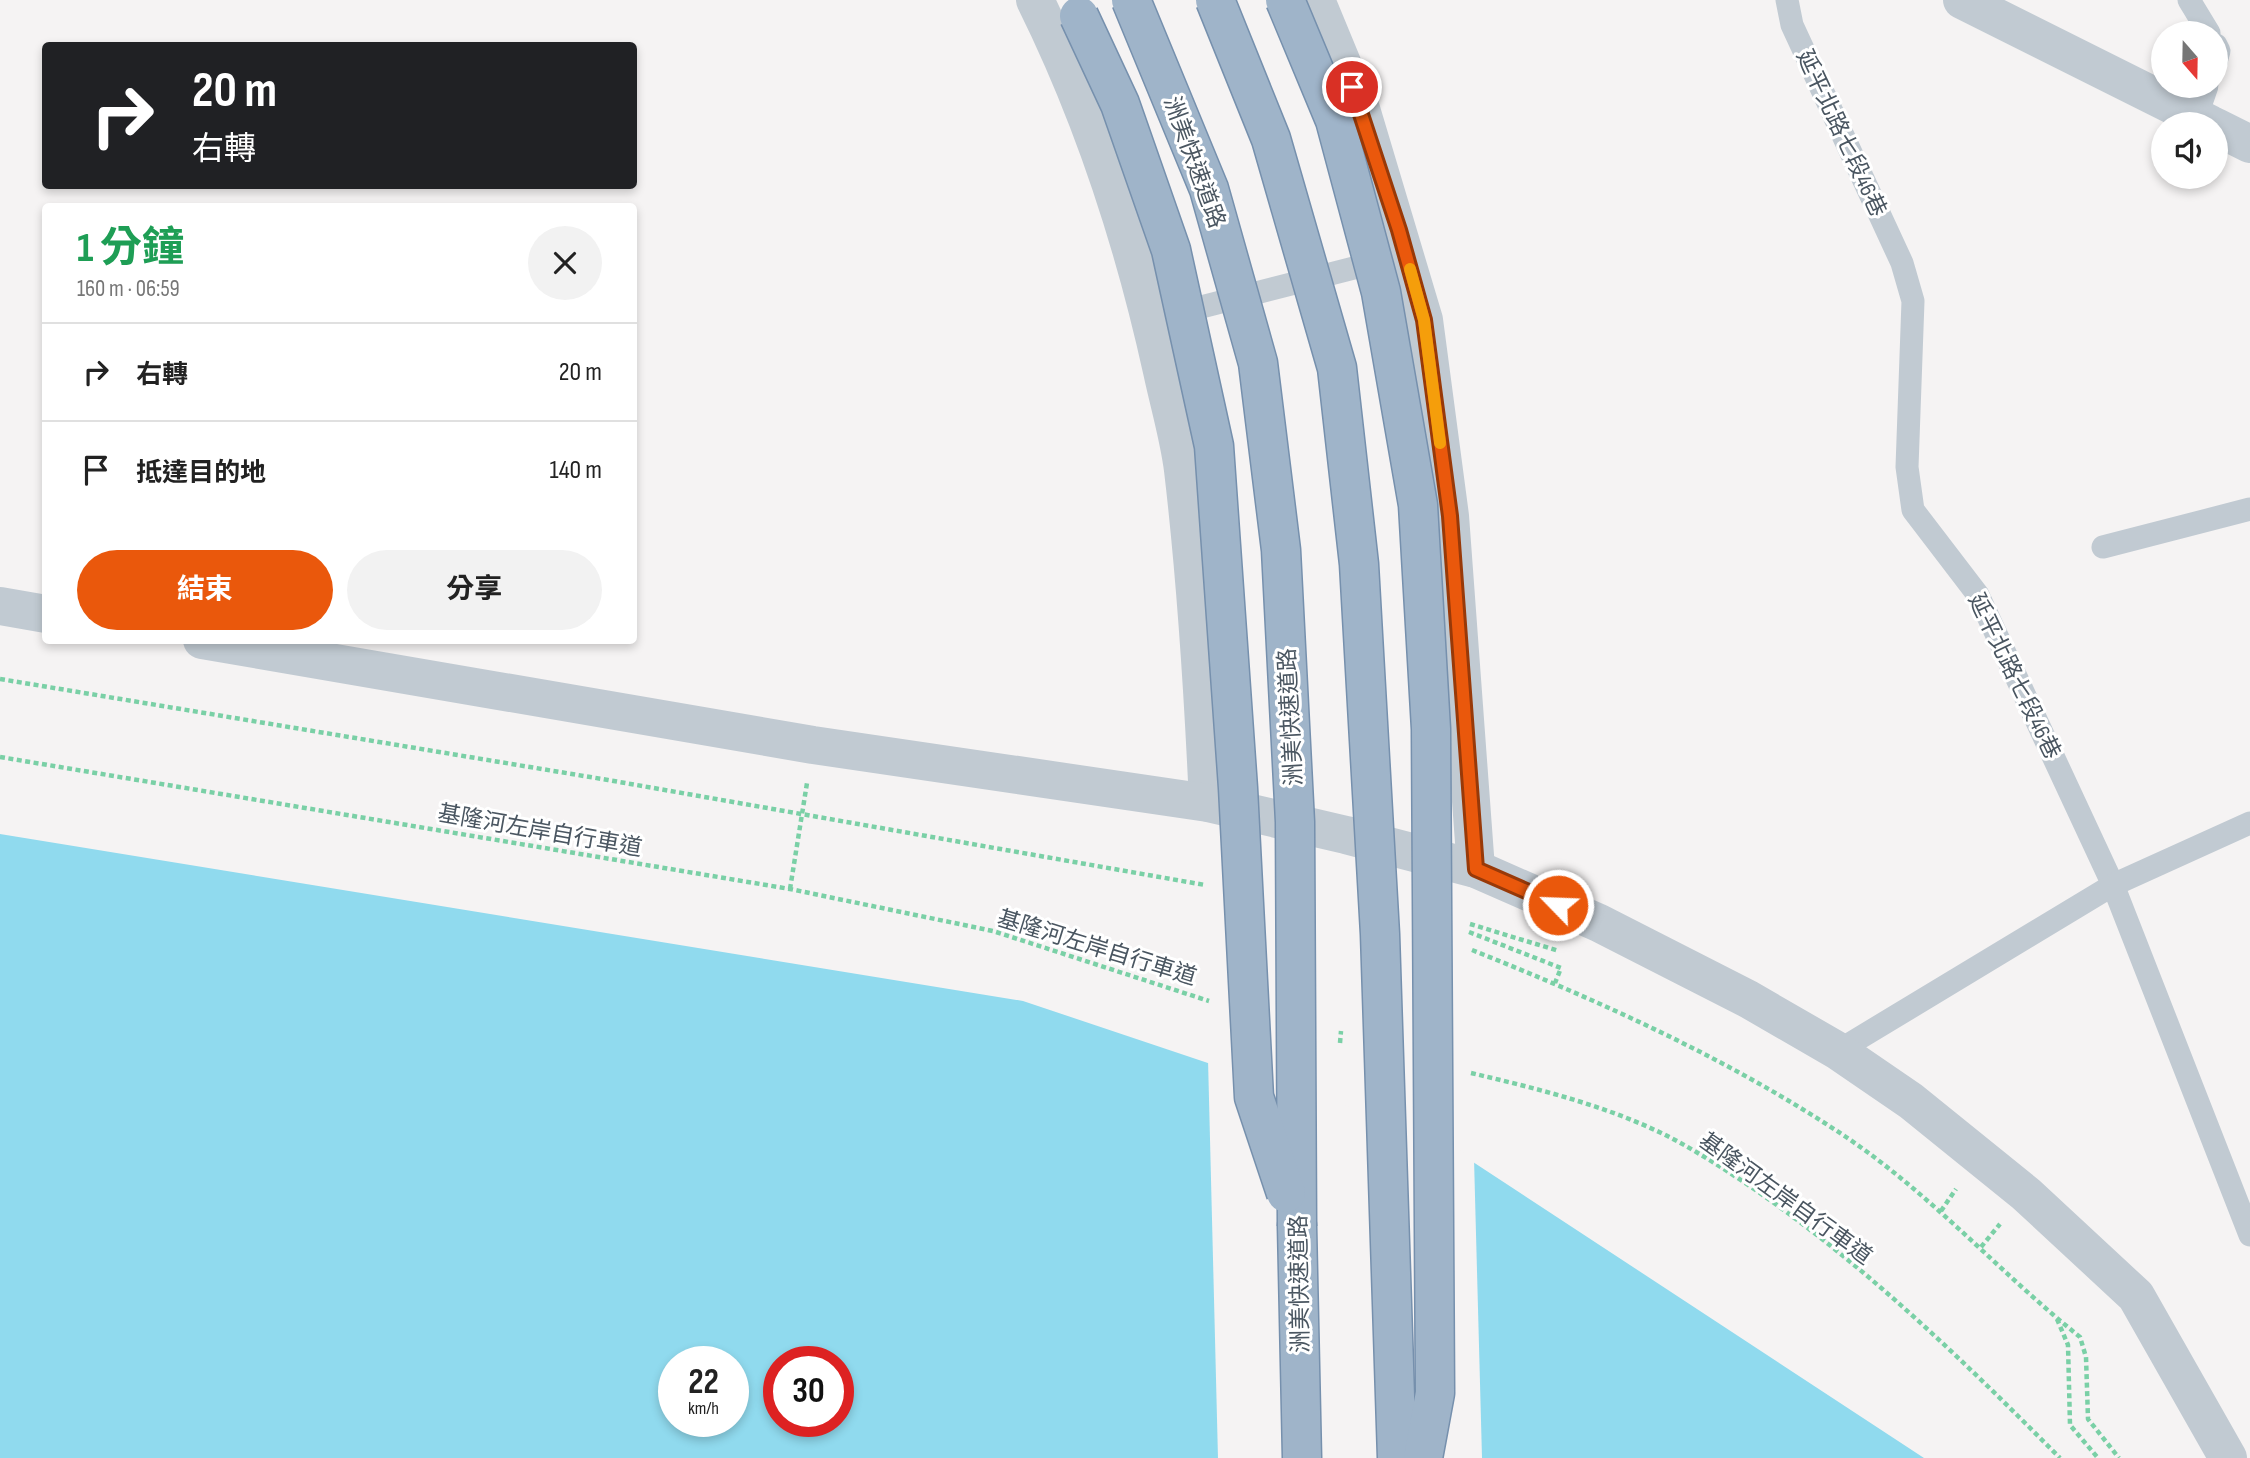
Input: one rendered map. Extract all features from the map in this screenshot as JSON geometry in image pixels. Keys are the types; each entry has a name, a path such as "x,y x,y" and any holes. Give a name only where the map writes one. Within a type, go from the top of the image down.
{"highway":[{"name":"洲美快速道路","path":"1131,0 1209,189 1258,363 1281,551 1295,822 1297,1226 1302,1458"},
{"path":"1216,0 1272,139 1337,368 1360,578 1380,934 1397,1458"},
{"path":"1286,0 1335,120 1381,292 1418,505 1431,729 1435,1379 1423,1458"},
{"path":"1076,8 1120,104 1171,250 1214,446 1238,788 1254,1097 1297,1226"}],"street":[{"path":"1035,0 1114,191 1150,320 1183,467 1204,709 1208,803"},
{"path":"1316,0 1361,109 1424,320 1450,516 1476,869"},
{"path":"1962,0 2203,112"},
{"path":"2228,129 2250,144"},
{"path":"0,606 42,613"},
{"path":"225,644 813,745 1208,803 1476,869 1599,923 1748,999 1838,1051 1910,1101 2026,1194 2136,1296 2228,1458"}],"lane":[{"name":"延平北路七段46巷","path":"1787,0 1792,25 1902,263 1913,301 1907,467 1913,510 1979,595 2113,885 2250,1236"},
{"path":"2189,0 2202,21"},
{"path":"1150,320 1406,255"},
{"path":"2103,547 2250,509"},
{"path":"1838,1051 2113,885 2250,823"}],"path":[{"path":"0,679 802,814 1210,886"},
{"name":"基隆河左岸自行車道","path":"0,757 790,889 993,931 1220,1004"},
{"path":"790,889 802,814"},
{"path":"1461,921 1563,952"},
{"path":"1555,983 1734,1070 1847,1138 1941,1211 2080,1337 2087,1357 2088,1419 2119,1458"},
{"path":"1326,1038 1352,1046"},
{"name":"基隆河左岸自行車道","path":"1467,1072 1614,1113 1685,1146 1780,1209 1868,1278 1952,1353 2060,1458"},
{"path":"1941,1211 1961,1182"},
{"path":"2057,1318 2068,1345 2070,1425 2098,1458"}],"water":[{"path":"0,834 1023,1001 1441,1141 1924,1458 0,1458"}],"pier":[{"path":"1208,1059 1442,1138 1474,1159 1482,1458 1218,1458"}],"slow traffic":[{"path":"1410,269 1424,320 1440,443"}],"route":[{"path":"1352,87 1399,230 1424,320 1450,516 1476,869 1558,905"}]}
